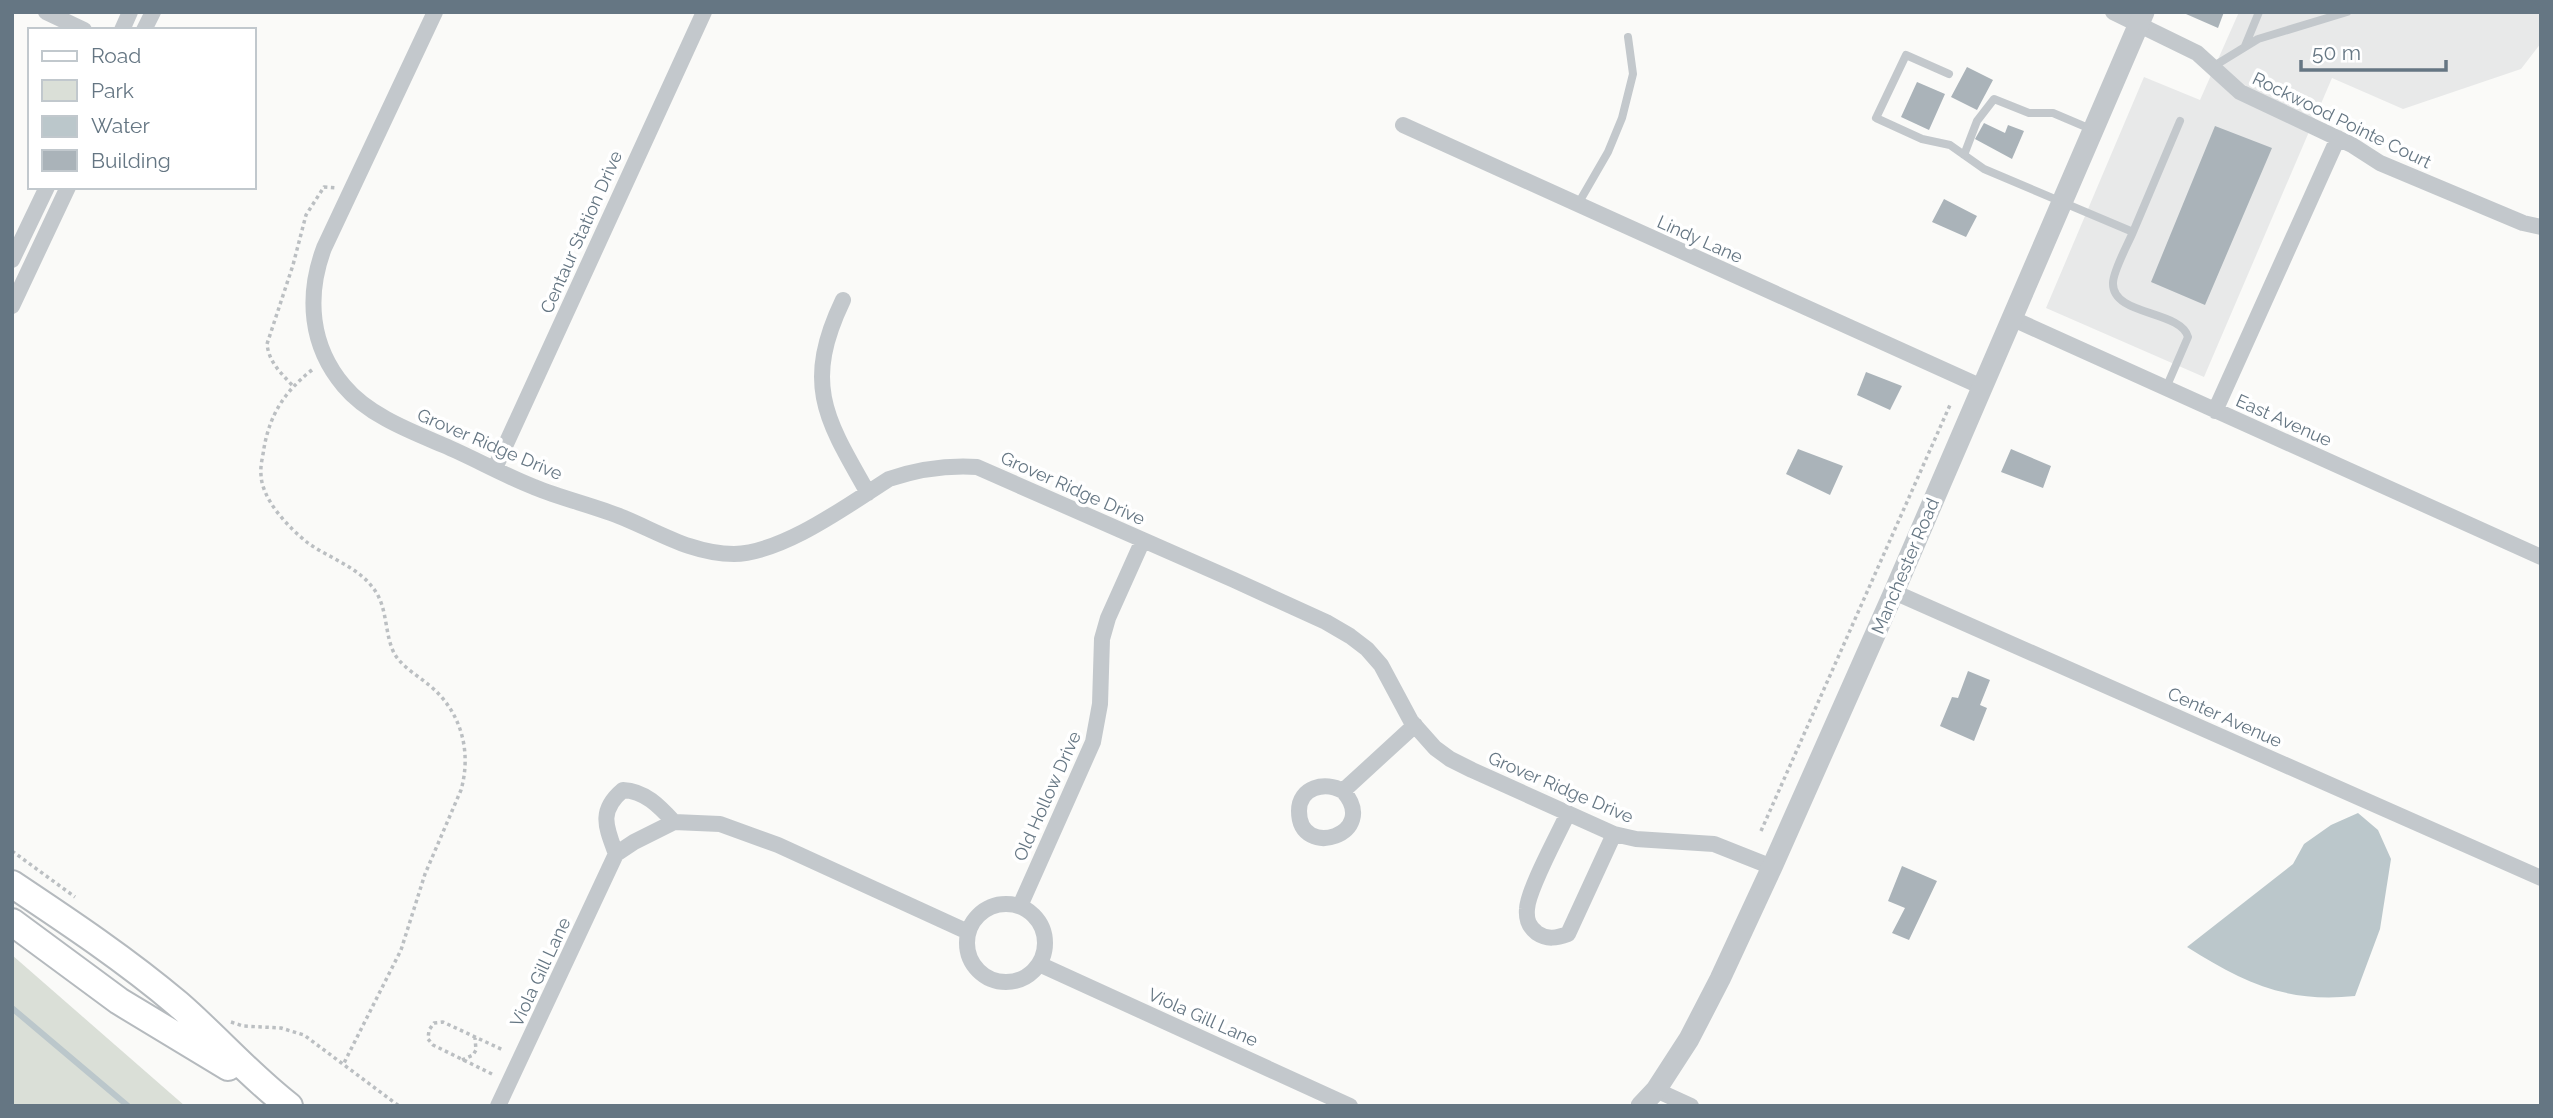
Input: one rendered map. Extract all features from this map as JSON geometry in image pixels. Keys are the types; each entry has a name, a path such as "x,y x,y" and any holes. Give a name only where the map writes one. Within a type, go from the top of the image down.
{"main road":[{"path":"12,884 123,961 167,996 280,1099"},
{"path":"12,922 119,1002 280,1099"}],"street":[{"path":"46,12 80,28"},
{"path":"123,28 130,12"},
{"path":"146,28 153,12"},
{"name":"Grover Ridge Drive","path":"435,12 324,248 313,288 312,314 317,337 331,370 346,389 392,422 534,487 624,518 686,546 736,554 762,550 786,541 889,479 941,466 977,467 1326,622 1350,636 1367,649 1381,665 1422,735 1450,759 1614,834 1636,839 1714,844 1772,867"},
{"name":"Centaur Station Drive","path":"495,468 704,12"},
{"name":"Rockwood Pointe Court","path":"2113,12 2141,18 2197,53 2240,92 2338,138 2380,163 2523,223 2541,226"},
{"name":"Manchester Road","path":"1641,1106 1656,1090 1689,1039 1772,867 1894,592 2141,18"},
{"name":"Lindy Lane","path":"1403,125 1982,387"},
{"path":"2215,411 2338,138"},
{"path":"12,260 46,189"},
{"path":"12,306 67,189"},
{"path":"843,299 825,346 821,373 823,397 827,418 868,493"},
{"name":"East Avenue","path":"2011,318 2541,557"},
{"name":"Old Hollow Drive","path":"1020,906 1093,742 1100,704 1102,639 1108,618 1143,540"},
{"name":"Center Avenue","path":"1894,592 2541,877"},
{"path":"1343,791 1415,725"},
{"path":"674,822 650,798 635,790 623,790 612,799 606,810 607,826 616,854 674,822 720,824 778,845 968,932"},
{"path":"1567,814 1528,900 1527,919 1531,928 1542,937 1568,934 1614,834"},
{"name":"Viola Gill Lane","path":"498,1106 616,854"},
{"path":"995,905 1020,906 1038,920 1043,931 1044,954 1031,974 1020,980 995,981 984,976 975,967 969,956 968,932 983,911 995,905"},
{"name":"Viola Gill Lane","path":"1039,964 1350,1106"},
{"path":"1656,1090 1691,1106"}],"lane":[{"path":"2245,46 2259,12"},
{"path":"2214,66 2258,39 2347,12"},
{"path":"1578,204 1608,152 1622,118 1633,74 1628,37"},
{"path":"1949,74 1906,55 1876,118 1922,139 1950,145 1984,169 2133,232"},
{"path":"1964,155 1977,121 1994,99 2029,113 2053,113 2093,130"},
{"path":"2166,388 2188,337 2186,331 2123,302 2115,294 2113,282 2180,121"}],"path":[{"path":"292,386 268,355 270,332 293,265 306,215 324,187 333,186 351,194"},
{"path":"314,368 292,386 275,410 266,437 261,475 265,491 273,505 300,536 365,579 373,588 382,604 393,650 404,665 445,700 459,725 466,757 461,790 425,874 401,950 343,1065"},
{"path":"1761,831 1953,400"},
{"path":"12,851 38,867 78,899"},
{"path":"230,1022 243,1026 281,1028 304,1035 398,1106"},
{"path":"492,1074 433,1045 428,1039 429,1030 434,1024 443,1022 503,1050"},
{"path":"462,1060 477,1050 474,1036"}],"shaded area":[{"path":"2239,12 2541,12 2541,43 2521,69 2403,109 2332,78 2204,377 2046,308 2144,77 2200,100"}],"green space":[{"path":"12,955 185,1106 12,1106"}],"water":[{"path":"2358,813 2378,830 2391,859 2380,929 2355,996 2308,996 2266,988 2228,971 2187,947 2293,864 2304,844 2331,825"}],"building":[{"path":"2186,12 2224,12 2218,28"},
{"path":"1967,67 1993,80 1977,110 1951,97"},
{"path":"1917,82 1945,94 1929,130 1901,117"},
{"path":"1984,123 2005,133 2008,125 2024,131 2012,159 1975,139"},
{"path":"2215,126 2272,148 2205,305 2151,282"},
{"path":"1944,199 1977,216 1966,237 1932,222"},
{"path":"1866,372 1902,386 1890,410 1857,395"},
{"path":"1798,449 1843,466 1830,495 1786,474"},
{"path":"2011,449 2051,466 2043,488 2001,472"},
{"path":"1968,671 1990,680 1980,705 1987,708 1974,741 1940,726 1952,697 1958,698"},
{"path":"1902,866 1937,881 1909,940 1892,933 1905,908 1888,901"}],"waterway":[{"path":"12,1008 128,1106"}]}
